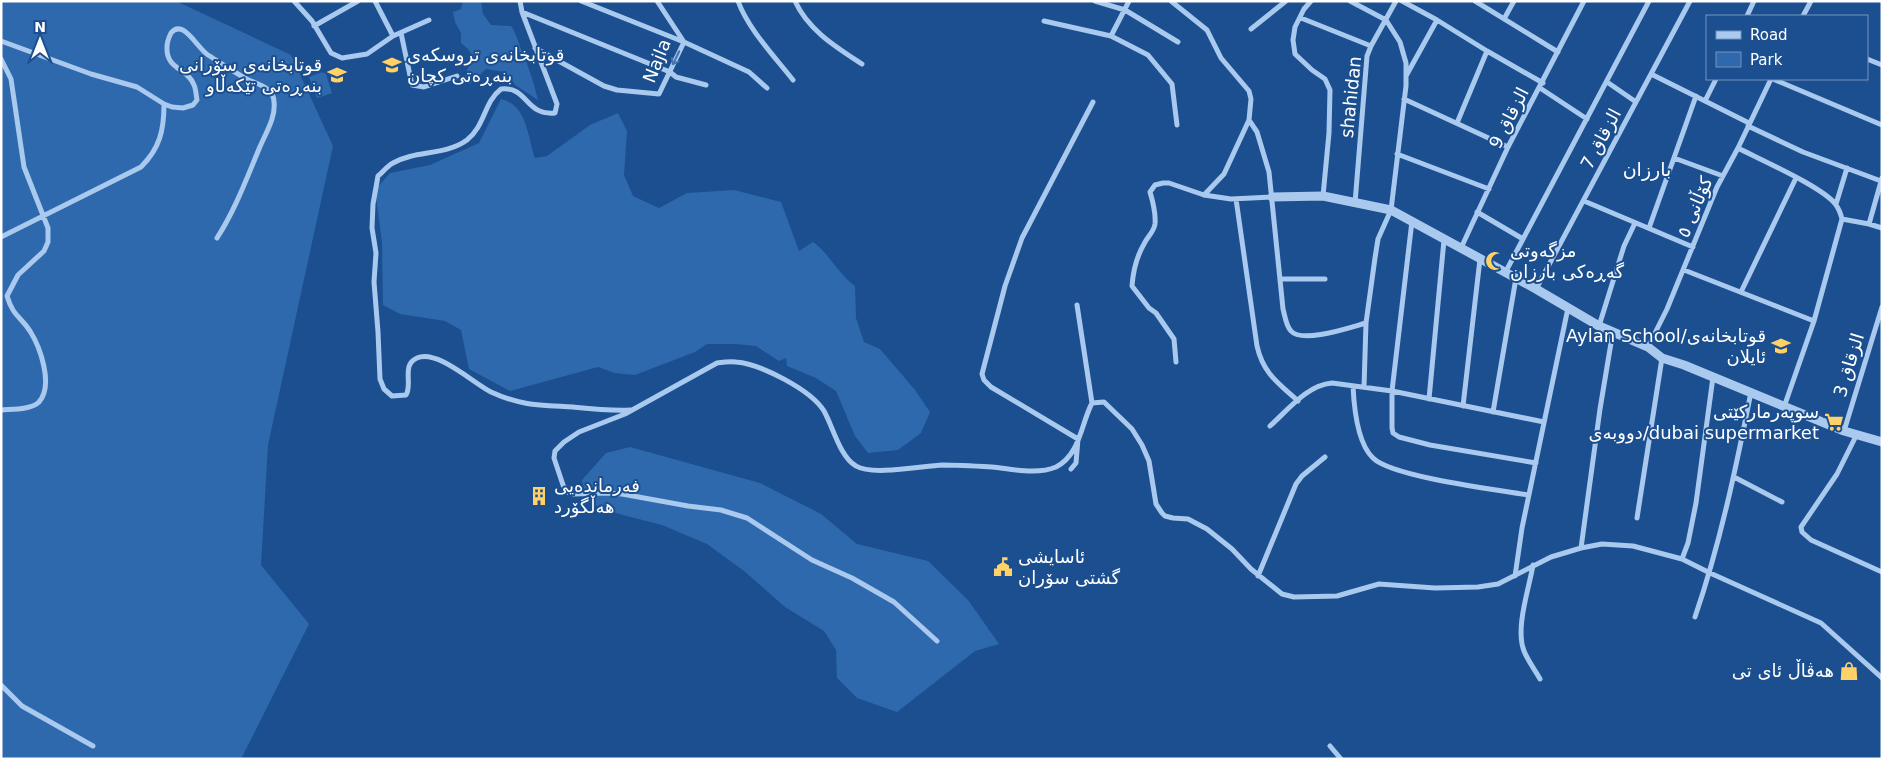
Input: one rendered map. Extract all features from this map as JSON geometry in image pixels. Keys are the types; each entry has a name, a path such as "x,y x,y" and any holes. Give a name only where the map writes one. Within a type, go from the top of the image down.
{"street":[{"path":"294,1 314,26 331,53 342,58 366,54 393,36 429,20"},
{"path":"314,26 349,3 358,1"},
{"path":"375,1 393,36"},
{"path":"520,1 522,12 557,104 555,113 540,113 516,90 501,89 489,103 480,126 467,140 450,149 406,158 393,163 378,176 373,204 372,228 376,253 374,282 380,379 384,388 392,396 406,395 409,390 408,367 412,360 419,356 430,356 442,361 490,392 521,403 533,406 595,410 632,410"},
{"path":"581,1 684,42 750,72 767,88"},
{"name":"Najla","path":"535,48 604,86 617,90 659,94 684,42 657,1"},
{"path":"738,1 742,11 793,80"},
{"path":"795,1 800,13 825,39 862,64"},
{"path":"1095,1 1125,10 1178,42"},
{"path":"1111,36 1129,1"},
{"path":"1171,1 1208,30 1221,58 1249,90 1251,99 1249,120 1224,174 1204,195"},
{"path":"1251,29 1286,1"},
{"path":"1311,1 1304,9 1295,27 1293,40 1296,54 1312,70 1325,79 1330,90 1329,134 1323,196"},
{"path":"1350,1 1360,4 1386,20 1400,42 1406,63 1404,99 1391,210 1378,239 1366,323 1364,387"},
{"name":"shahidan","path":"1355,203 1367,56 1396,1"},
{"path":"1402,1 1543,83"},
{"path":"1475,1 1558,52"},
{"path":"1504,19 1514,1"},
{"name":"الزقاق 9","path":"1461,248 1508,147 1584,1"},
{"path":"1505,273 1649,1"},
{"name":"الزقاق 7","path":"1536,289 1690,1"},
{"path":"1747,15 1754,1"},
{"path":"1804,15 1811,1"},
{"path":"522,12 670,72 676,77 706,85"},
{"path":"1301,18 1371,46"},
{"path":"1406,77 1437,20"},
{"path":"1044,21 1111,36 1148,56 1172,84 1177,125"},
{"path":"1,41 74,68 137,87 164,104 183,108 193,105 197,100 194,84 168,60 166,53 170,34 175,29 181,28 186,30 193,41 206,54 244,78 267,89 273,96 274,113 238,201 217,238"},
{"path":"401,33 412,85 424,87 457,76"},
{"path":"1457,123 1487,51"},
{"path":"1,59 11,79 24,167 48,228 48,242 44,251 18,275 7,296 15,315 29,331 44,364 45,379 43,393 39,402 28,407 1,410"},
{"path":"1868,59 1882,65"},
{"path":"1651,74 1803,152 1881,179 1869,224"},
{"path":"1705,101 1716,80"},
{"name":"کۆڵانی ٥","path":"1648,347 1684,270 1722,176 1771,80"},
{"path":"1774,80 1882,125"},
{"path":"1607,82 1636,102"},
{"path":"1540,88 1587,119"},
{"path":"1649,228 1696,96"},
{"path":"1404,99 1508,147"},
{"path":"1078,439 991,387 984,380 982,374 1005,286 1022,238 1093,102"},
{"path":"1,237 141,167 152,156 160,137 164,123 164,104"},
{"path":"1249,120 1257,132 1269,172 1283,309 1291,332 1297,336 1326,334 1366,323"},
{"path":"1738,148 1820,190 1836,204 1842,219 1814,321 1784,407"},
{"path":"1397,154 1488,189"},
{"path":"1674,158 1722,176"},
{"path":"1836,204 1847,168"},
{"path":"1741,292 1796,178"},
{"path":"1176,362 1174,339 1156,313 1149,308 1132,286 1133,273 1144,243 1155,225 1155,212 1150,192 1155,185 1169,183 1204,195 1236,199 1323,196 1391,210 1536,289 1599,326 1648,347 1662,358 1684,364 1856,436 1882,442"},
{"path":"1236,199 1256,346 1260,359 1271,378 1298,401"},
{"path":"1584,201 1693,247"},
{"path":"1478,212 1523,239"},
{"path":"1842,219 1882,228"},
{"path":"1412,221 1392,391 1393,433 1400,437 1430,445 1536,463"},
{"path":"1599,326 1624,246 1635,223"},
{"path":"1429,399 1444,240"},
{"path":"1463,406 1480,259"},
{"path":"1684,270 1814,321"},
{"path":"1281,278 1325,278"},
{"path":"1493,412 1516,278"},
{"path":"936,642 894,602 852,578 812,560 747,518 720,510 622,494 574,494 568,492 557,469 554,458 555,451 579,432 632,410 717,363 738,362 758,368 805,391 823,411 850,462 864,470 941,465 1045,470 1065,461 1072,452 1092,403 1077,305"},
{"name":"الزقاق 3","path":"1844,431 1880,322 1882,307"},
{"path":"1515,576 1522,528 1568,308"},
{"path":"1581,548 1613,331"},
{"path":"1637,518 1662,358"},
{"path":"1682,559 1688,543 1696,503 1713,377"},
{"path":"1270,426 1313,388 1332,383 1392,391 1544,422"},
{"path":"1353,386 1354,407 1365,446 1372,457 1381,465 1397,471 1440,480 1529,495"},
{"path":"1695,616 1710,574 1734,477 1751,392"},
{"path":"1092,403 1104,402 1132,429 1142,445 1148,461 1156,504 1162,513 1165,516 1188,520 1207,530 1232,549 1258,576 1282,594 1294,597 1337,596 1379,584 1435,588 1478,587 1498,584 1550,557 1581,548 1602,544 1633,546 1682,559 1710,574 1821,623 1882,678"},
{"path":"1856,436 1836,474 1801,527 1802,532 1811,540 1882,572"},
{"path":"1071,469 1076,462 1078,439"},
{"path":"1258,576 1296,484 1302,476 1325,457"},
{"path":"1734,477 1782,502"},
{"path":"1533,565 1528,594 1523,607 1522,632 1524,650 1540,679"},
{"path":"1,685 22,706 93,746"},
{"path":"1330,746 1341,759"}],"green space":[{"path":"1,1 176,1 291,55 333,146 268,445 261,565 309,624 241,759 1,759"},
{"path":"463,1 481,1 483,14 491,25 511,26 527,63 538,100 515,85 504,72 486,69 470,84 463,83 472,55 461,43 461,33 455,22 453,12 461,9"},
{"path":"325,71 332,93 317,98 309,77"},
{"path":"501,99 517,108 522,115 535,158 547,156 590,125 618,113 627,131 624,175 633,196 659,208 687,193 734,190 781,202 799,251 813,242 855,286 856,318 864,342 880,349 915,390 930,412 921,433 898,450 868,453 855,436 836,391 816,378 787,366 786,358 779,361 756,346 707,344 695,352 635,375 615,373 598,367 510,391 469,369 461,330 445,321 400,314 383,305 382,242 375,190 390,173 430,165 479,143"},
{"path":"630,447 760,483 821,514 857,544 928,561 968,600 999,644 975,651 897,712 857,698 837,678 836,650 824,631 785,607 744,571 707,544 662,525 619,514 587,502 582,480 606,453"}],"place":[{"name":"قوتابخانەی تروسکەی بنەڕەتی کچان","path":"392,65"},
{"name":"قوتابخانەی سۆرانی بنەڕەتی تێکەڵاو","path":"337,75"},
{"name":"مزگەوتی گەڕەکی بارزان","path":"1495,261"},
{"name":"Aylan School/قوتابخانەی ئایلان","path":"1781,346"},
{"name":"سوپەرمارکێتی دووبەی/dubai supermarket","path":"1834,422"},
{"name":"فەرماندەیی هەڵگۆرد","path":"539,496"},
{"name":"ئاسایشی گشتی سۆران","path":"1003,567"},
{"name":"ھەڤاڵ ئای تی","path":"1849,671"}],"district":[{"name":"بارزان","path":"1647,169"}]}
